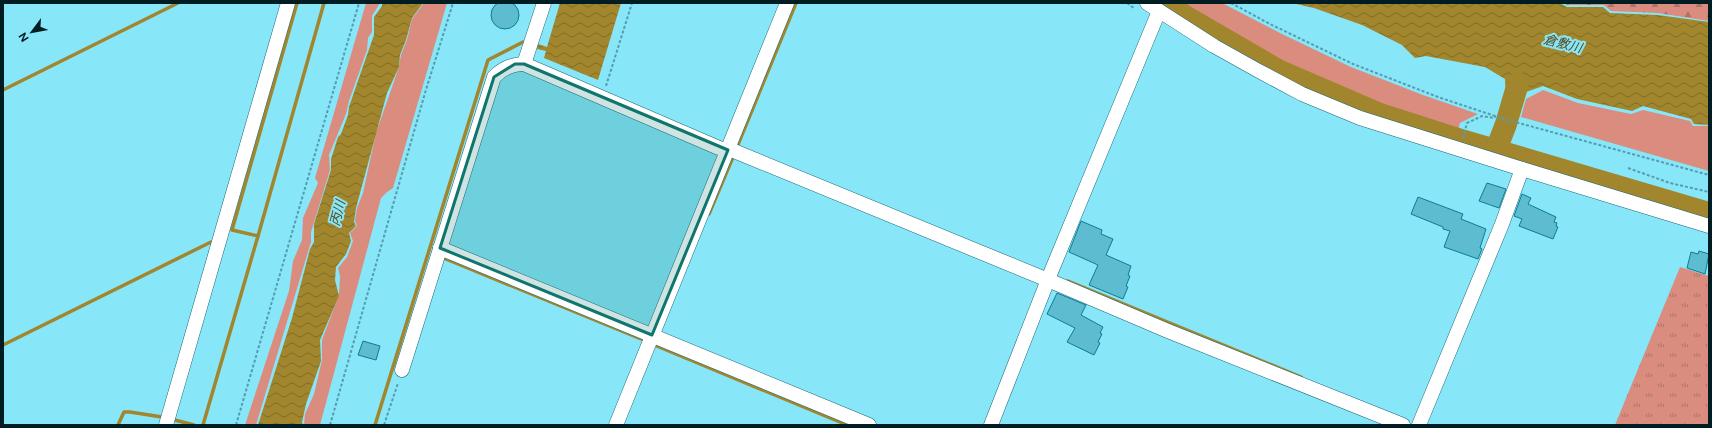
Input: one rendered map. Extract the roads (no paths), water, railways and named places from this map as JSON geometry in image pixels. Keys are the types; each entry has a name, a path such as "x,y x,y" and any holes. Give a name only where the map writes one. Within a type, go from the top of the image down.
{"street":[{"path":"166,425 288,3"},
{"path":"524,64 544,3"},
{"path":"616,425 787,3"},
{"path":"1147,3 1220,50 1302,94 1360,118 1709,226"},
{"path":"991,425 1050,276 1159,11"},
{"path":"402,370 494,77 498,73 515,64 524,64 719,148 734,151 1050,276 1168,331 1403,425"},
{"path":"1419,424 1502,224 1522,169"},
{"path":"438,253 650,340 869,425"}],"water":[{"name":"丙川","path":"382,3 423,3 412,18 400,55 399,67 387,93 356,208 354,222 356,226 349,233 351,241 346,254 336,267 335,280 339,296 320,340 321,361 306,404 302,422 303,425 258,425 292,318 310,249 314,242 314,224 331,170 331,159 338,137 341,134 348,115 349,107 374,35 374,17 382,6"},
{"path":"560,3 621,3 598,80 544,58 546,51 537,49 538,44 547,47"},
{"name":"倉敷川","path":"1292,3 1560,3 1567,7 1603,7 1610,13 1658,15 1709,22 1709,125 1694,124 1691,119 1643,106 1632,111 1577,99 1543,86 1523,93 1516,110 1511,113 1507,112 1505,79 1485,67 1426,56 1415,58 1402,45 1362,25 1314,8"}],"waterway":[{"path":"3,90 178,3"},
{"path":"203,425 258,236 232,230 297,3"},
{"path":"258,236 324,3"},
{"path":"737,147 796,3"},
{"path":"1166,3 1185,16 1278,70 1380,114 1458,139 1709,213"},
{"path":"375,425 488,60 523,42 528,43"},
{"path":"1496,150 1506,124 1518,83"},
{"path":"709,214 733,157"},
{"path":"3,345 211,242"},
{"path":"441,257 646,341"},
{"path":"1068,281 1301,377"},
{"path":"652,344 847,425"},
{"path":"118,425 124,412 162,417"},
{"path":"171,419 194,425"}]}
